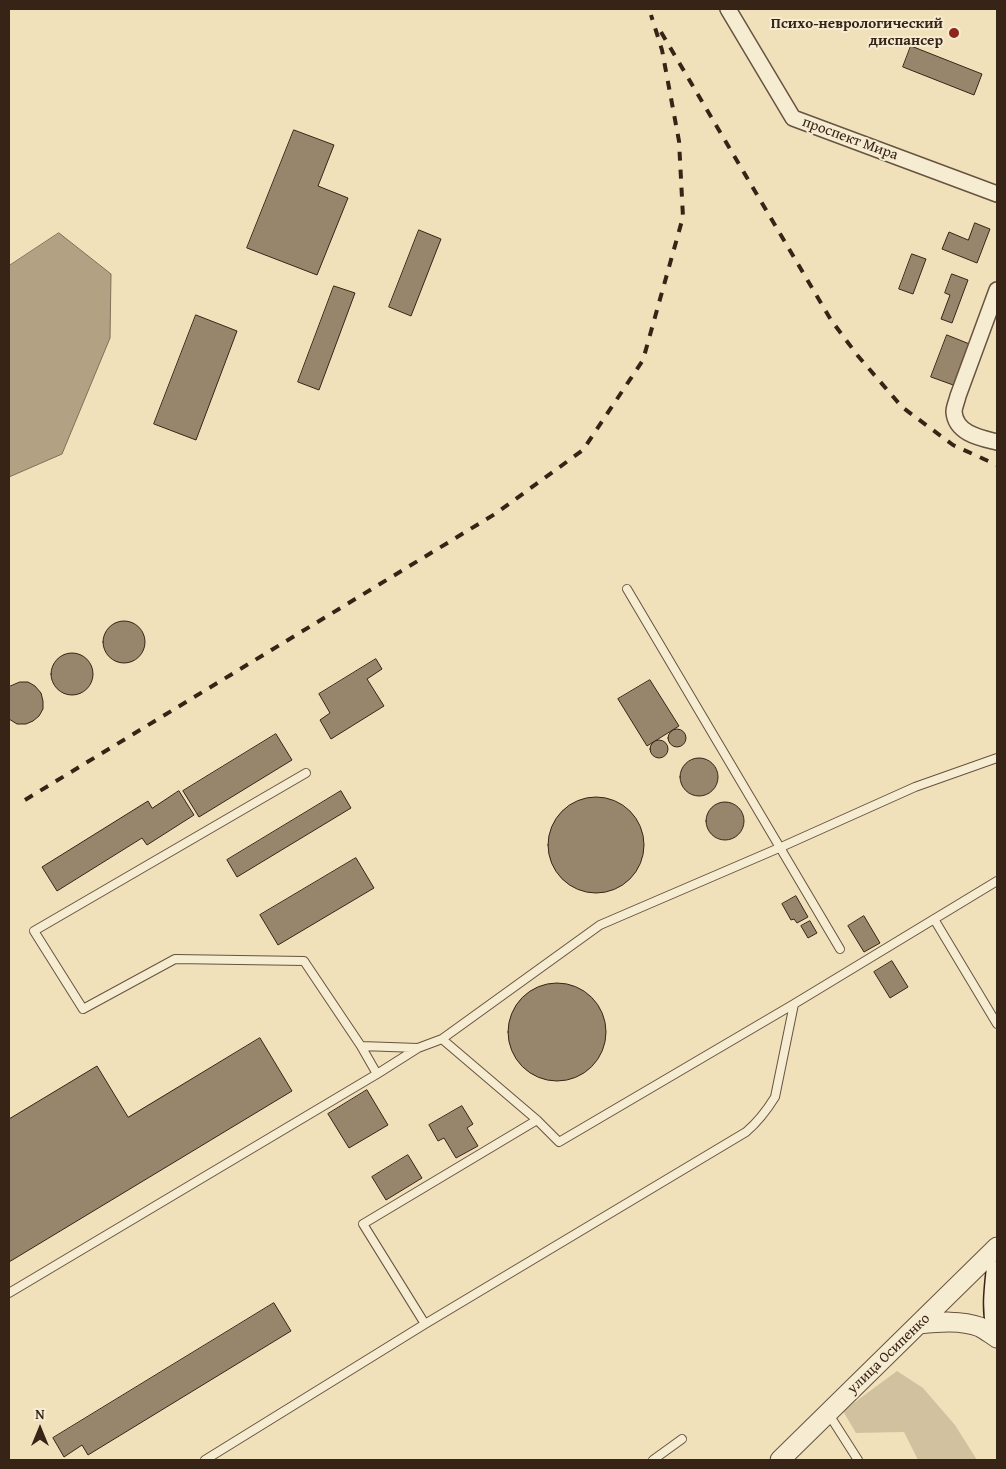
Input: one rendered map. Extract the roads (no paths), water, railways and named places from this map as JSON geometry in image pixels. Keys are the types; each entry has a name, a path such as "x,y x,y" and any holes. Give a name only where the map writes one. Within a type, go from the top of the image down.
{"main road":[{"path":"997,1272 994,1293 997,1327"}],"street":[{"name":"проспект Мира","path":"728,9 793,118 997,194"},
{"path":"997,290 958,396 954,412 958,425 972,435 997,442"},
{"name":"улица Осипенко","path":"780,1460 997,1247"},
{"path":"919,1324 945,1322 966,1324 980,1327 997,1338"}],"lane":[{"path":"627,589 840,950"},
{"path":"9,1293 418,1048 442,1039 600,925 915,787 997,758"},
{"path":"306,773 34,931 83,1009 175,959 304,961 361,1046 377,1074"},
{"path":"442,1039 537,1120 559,1142 794,1004 997,881"},
{"path":"934,919 997,1024"},
{"path":"205,1460 425,1324 746,1132 767,1110 775,1097 794,1004"},
{"path":"361,1046 418,1048"},
{"path":"425,1324 362,1224 537,1120"},
{"path":"828,1413 858,1460"},
{"path":"653,1460 682,1439"}],"railway":[{"path":"25,800 495,514 583,450 643,360 683,217 679,141 662,50 651,15"},
{"path":"661,32 831,320 858,356 902,407 953,445 997,465"}],"place":[{"name":"Психо-неврологический диспансер","path":"954,33"}]}
